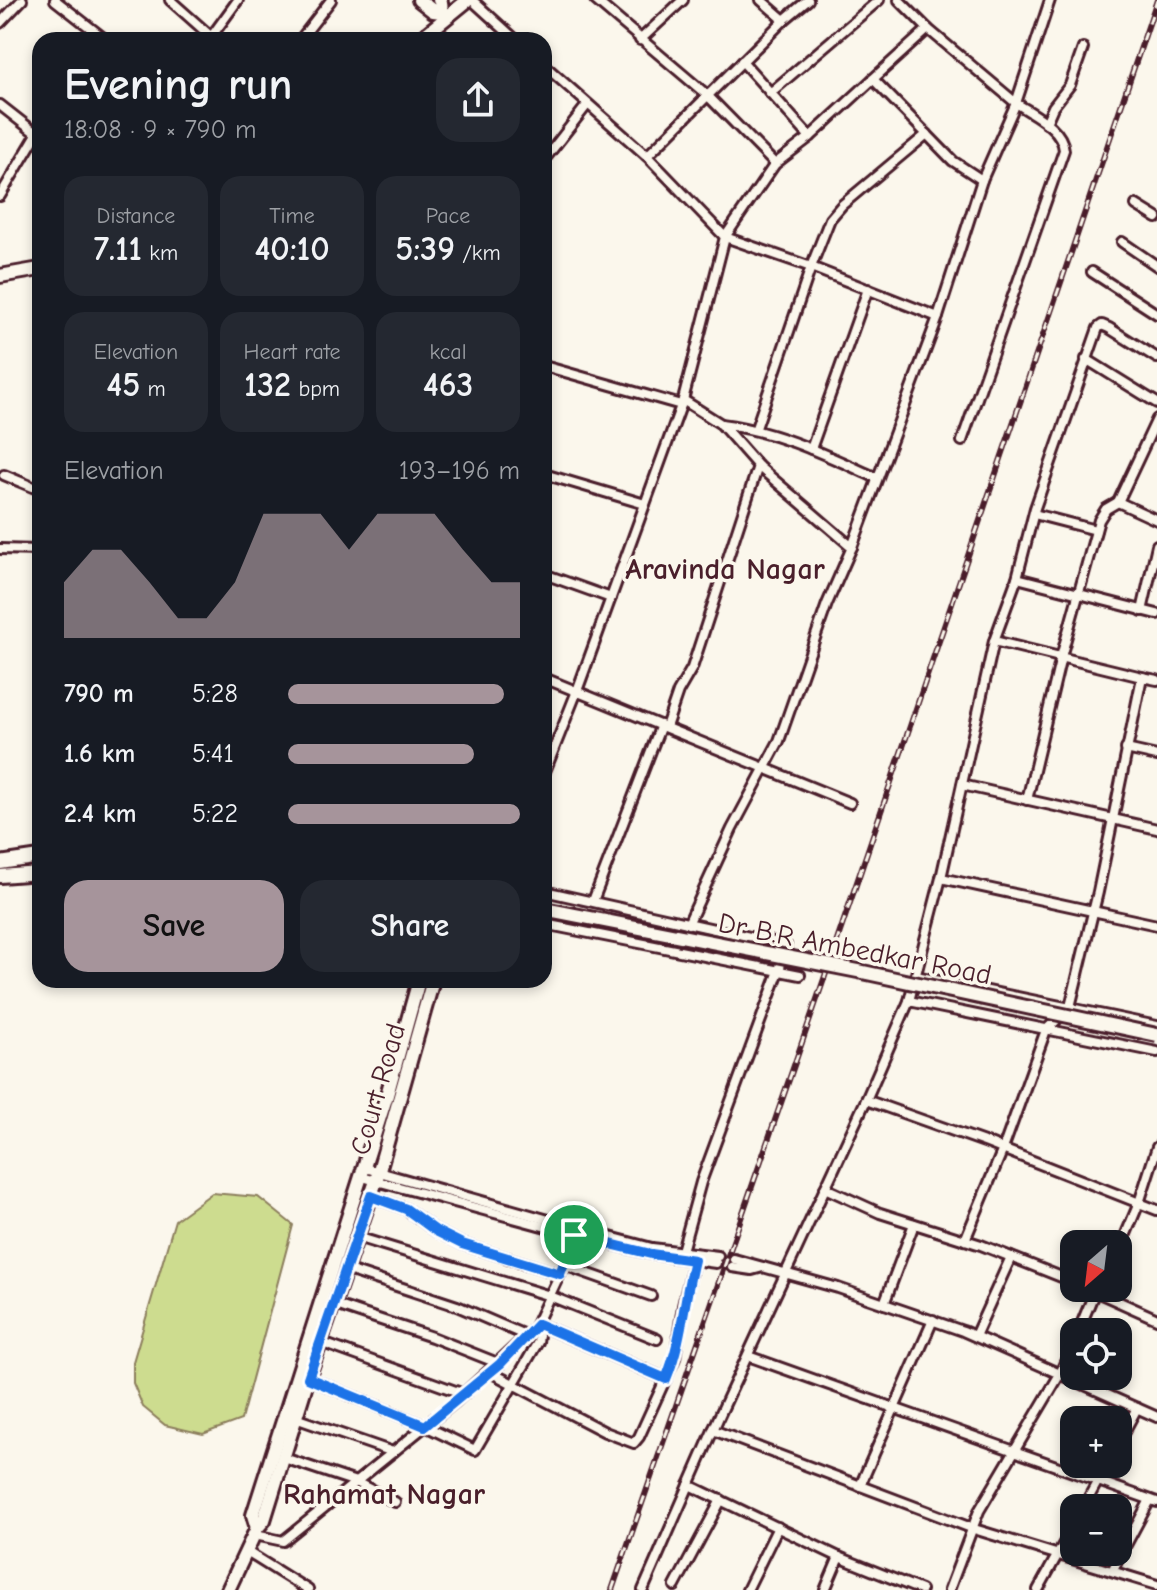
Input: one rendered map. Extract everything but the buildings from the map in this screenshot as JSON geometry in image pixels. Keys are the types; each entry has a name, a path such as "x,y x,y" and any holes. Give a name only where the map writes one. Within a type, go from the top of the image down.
{"street":[{"path":"0,23 22,0"},
{"path":"55,0 96,32"},
{"path":"170,0 206,32"},
{"path":"217,32 238,0"},
{"path":"306,32 331,0"},
{"path":"419,0 433,11 470,0 507,32"},
{"path":"595,0 606,4 640,40 707,95 775,164"},
{"path":"640,40 683,0"},
{"path":"761,0 784,20"},
{"path":"647,156 808,0"},
{"path":"770,93 879,0"},
{"path":"899,0 928,29 1062,139 1063,155 962,441"},
{"path":"688,924 732,829 779,741 817,630 852,547 938,317 982,180 1016,103 1050,0"},
{"path":"430,32 443,10"},
{"path":"552,754 682,402 725,237 775,164 810,137 928,29"},
{"path":"1046,123 1053,107 1070,85 1083,48"},
{"path":"742,61 810,137"},
{"path":"552,72 647,156 725,237 938,317"},
{"path":"873,79 953,161 982,180"},
{"path":"0,105 32,128"},
{"path":"552,150 587,105"},
{"path":"756,428 830,219 927,134"},
{"path":"0,196 32,142"},
{"path":"1136,205 1157,218"},
{"path":"1122,242 1157,266"},
{"path":"0,276 32,272"},
{"path":"1092,272 1157,314"},
{"path":"811,449 868,289"},
{"path":"643,1590 909,1001 941,878 994,641 1098,328 1102,325 1157,358"},
{"path":"1086,359 1157,403"},
{"path":"552,368 682,402 721,424 758,466 852,547"},
{"path":"1027,800 1061,657 1096,530 1106,509 1118,502 1157,419"},
{"path":"721,424 756,428 877,478"},
{"path":"593,901 678,692 692,668 758,466"},
{"path":"4,475 32,487"},
{"path":"552,476 645,504"},
{"path":"1118,502 1157,520"},
{"path":"1034,514 1096,530"},
{"path":"1142,611 1157,545"},
{"path":"0,549 32,550"},
{"path":"552,577 611,598"},
{"path":"1017,578 1157,614"},
{"path":"994,641 1157,680"},
{"path":"965,1240 1003,1149 1046,1030 1070,1007 1142,677"},
{"path":"552,681 850,803"},
{"path":"1126,749 1157,756"},
{"path":"962,785 1157,829"},
{"path":"0,863 32,858"},
{"path":"0,876 32,874"},
{"path":"941,878 1157,925"},
{"path":"552,893 786,945 701,1182 682,1251"},
{"name":"Dr B.R Ambedkar Road","path":"552,911 858,971 1157,1035"},
{"path":"552,926 800,975"},
{"path":"916,976 1157,1026"},
{"name":"Court Road","path":"256,1532 253,1515 363,1172 417,988"},
{"name":"Court Road","path":"228,1590 264,1520 308,1378 378,1177 431,988"},
{"path":"909,1001 1157,1052"},
{"path":"866,1100 1003,1149 1157,1210"},
{"path":"1128,1230 1157,1147"},
{"path":"363,1172 651,1254 717,1260 575,1231"},
{"path":"825,1188 880,1213 965,1240 1060,1276"},
{"path":"371,1196 406,1209 436,1231 462,1244 651,1296"},
{"path":"884,1304 914,1224"},
{"path":"256,1532 283,1541 500,1364 536,1326 562,1270 575,1231"},
{"path":"357,1237 550,1296 657,1339"},
{"path":"975,1336 1011,1257"},
{"path":"490,1372 605,1432 634,1443 675,1358 694,1260"},
{"path":"733,1263 752,1270 764,1267 933,1320 1060,1374 971,1528 949,1590"},
{"path":"345,1269 457,1306 527,1336"},
{"path":"1122,1302 1157,1319"},
{"path":"333,1304 432,1337 500,1364"},
{"path":"860,1486 933,1320"},
{"path":"536,1326 666,1379"},
{"path":"308,1378 475,1450 538,1342 536,1326"},
{"path":"320,1342 464,1394"},
{"path":"748,1356 1153,1501 1112,1571"},
{"path":"1096,1390 1157,1417"},
{"path":"1132,1417 1137,1408"},
{"path":"295,1418 393,1452"},
{"path":"713,1430 971,1528 1157,1585"},
{"path":"284,1458 356,1482 395,1502"},
{"path":"1091,1494 1100,1478"},
{"path":"689,1485 906,1588 921,1590"},
{"path":"675,1586 721,1500"},
{"path":"747,1590 778,1527"},
{"path":"1038,1590 1060,1551"},
{"path":"247,1552 308,1590"},
{"path":"825,1590 839,1557"}],"green space":[{"path":"212,1193 258,1197 293,1225 241,1420 203,1434 165,1425 143,1407 133,1383 133,1362 175,1220"}],"tunnel":[{"path":"718,1256 734,1259"},
{"path":"716,1263 732,1267"}],"railway":[{"path":"612,1590 824,979 1157,0"}],"district":[{"name":"Aravinda Nagar","path":"725,569"},
{"name":"Rahamat Nagar","path":"384,1494"}],"route":[{"path":"371,1196 406,1209 436,1231 462,1244 560,1274 574,1235 651,1254 694,1260 675,1358 666,1379 538,1324 500,1364 425,1426 308,1378 371,1196"}]}
